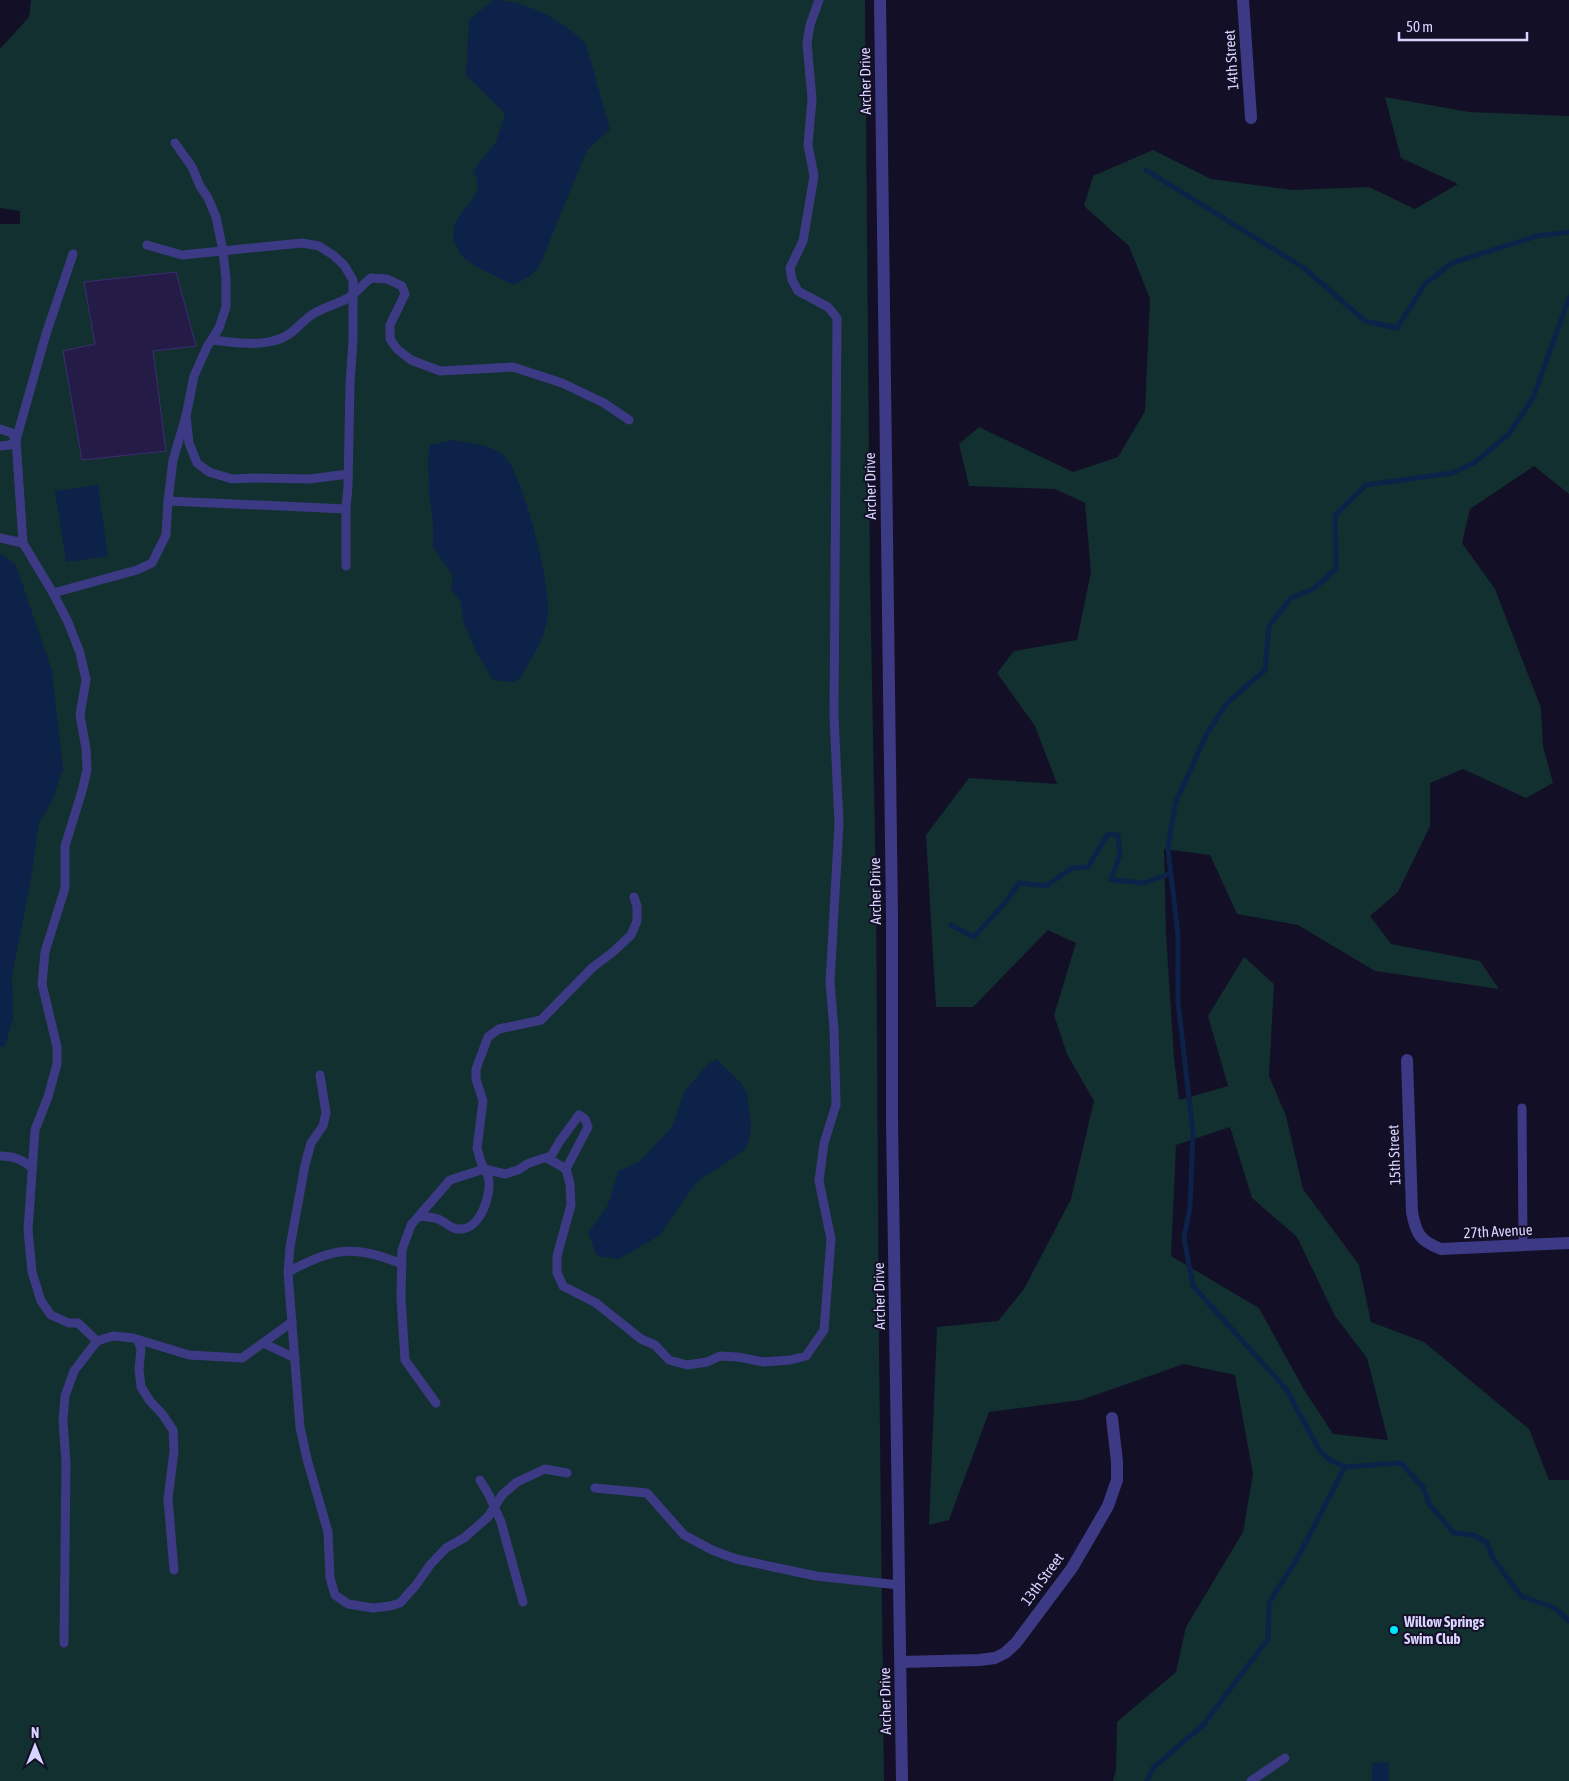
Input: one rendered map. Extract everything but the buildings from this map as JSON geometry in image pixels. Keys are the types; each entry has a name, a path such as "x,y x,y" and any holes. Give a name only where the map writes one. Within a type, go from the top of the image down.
{"street":[{"name":"Archer Drive","path":"880,0 902,1781"},
{"name":"14th Street","path":"1243,0 1251,118"},
{"name":"15th Street","path":"1408,1060 1412,1212 1414,1225 1419,1236 1429,1244"},
{"name":"27th Avenue","path":"1429,1244 1441,1249 1458,1249 1569,1243"},
{"name":"13th Street","path":"900,1662 995,1658 1005,1653 1016,1643 1072,1568 1108,1506 1117,1480 1112,1418"}],"lane":[{"path":"436,1403 405,1360 401,1298 402,1250 411,1225 450,1180 484,1170 505,1174 551,1156 579,1115 585,1118 588,1127 566,1169 572,1205 557,1256 557,1273 563,1286 596,1303 641,1339 655,1346 669,1360 687,1365 707,1362 720,1356 764,1362 790,1360 806,1356 824,1330 831,1239 819,1181 824,1143 836,1105 834,1028 830,982 839,824 834,716 836,318 828,307 798,291 792,280 790,268 803,241 814,176 808,145 812,99 807,43 810,25 820,0"},
{"path":"53,593 137,570 152,563 166,535 173,460 186,416 194,376 219,328 226,307 223,251 216,218 192,167 175,143"},
{"path":"147,245 182,255 302,243 319,246 344,265 354,280 346,509 346,566"},
{"path":"73,254 46,334 16,440 23,543 68,622 80,653 86,680 80,715 86,749 87,770 64,846 65,888 45,952 42,984 57,1047 57,1064 48,1097 35,1130 28,1230 32,1272 41,1301 51,1316 69,1323 78,1323 97,1341"},
{"path":"212,340 240,343 272,341 292,334 310,317 326,307 349,298 371,278 387,279 402,286 405,294 390,325 390,339 397,349 411,360 440,371 513,367 562,383 604,403 629,420"},
{"path":"186,416 189,443 197,463 209,472 232,479 310,479 348,474"},
{"path":"0,429 12,433 16,440"},
{"path":"0,446 10,445 16,440"},
{"path":"168,501 346,509"},
{"path":"0,538 23,543"},
{"path":"419,1216 442,1220 448,1227 461,1230 473,1225 482,1215 489,1188 488,1177 480,1159 478,1148 482,1101 476,1079 476,1069 488,1037 499,1029 541,1020 593,967 631,935 637,921 637,906 634,897"},
{"path":"320,1075 326,1113 323,1126 311,1143 304,1165 290,1247 288,1272 300,1427 328,1532 330,1578 334,1595 348,1604 373,1608 400,1603 446,1548 464,1538 488,1517 502,1496 518,1482 545,1469 567,1473"},
{"path":"1522,1108 1523,1246"},
{"path":"0,1156 14,1156 23,1160 31,1167"},
{"path":"547,1158 566,1169"},
{"path":"288,1272 316,1258 334,1252 347,1251 378,1255 402,1264"},
{"path":"64,1643 66,1462 63,1421 65,1396 74,1371 97,1341 113,1336 133,1338 189,1355 242,1358 292,1322"},
{"path":"138,1340 141,1349 141,1387 150,1402 163,1414 173,1430 174,1451 168,1499 174,1570"},
{"path":"264,1344 295,1358"},
{"path":"480,1480 501,1522 523,1602"},
{"path":"595,1488 647,1494 684,1535 712,1550 736,1559 816,1576 899,1585"},
{"path":"1252,1781 1285,1758"}],"green space":[{"path":"31,0 865,0 870,578 876,890 884,1781 0,1781 0,224 20,224 20,211 0,208 0,49 29,17"},
{"path":"1385,97 1469,112 1569,116 1569,494 1534,466 1470,509 1462,543 1495,589 1541,708 1543,746 1553,783 1526,798 1463,769 1430,783 1430,826 1398,892 1370,916 1391,944 1480,961 1499,989 1375,971 1298,925 1237,914 1210,855 1164,849 1166,934 1174,1058 1179,1100 1228,1086 1208,1016 1244,957 1274,984 1269,1076 1286,1116 1303,1189 1359,1265 1371,1322 1424,1342 1529,1429 1549,1480 1569,1480 1569,1781 1113,1781 1116,1770 1117,1722 1176,1672 1186,1627 1243,1532 1253,1474 1235,1375 1184,1364 1081,1400 989,1412 949,1520 929,1525 937,1327 998,1321 1024,1289 1071,1199 1094,1101 1067,1054 1054,1015 1076,943 1048,930 973,1007 936,1007 926,835 969,778 1057,784 1035,726 997,673 1014,651 1077,640 1091,572 1085,503 1055,489 969,486 959,444 979,427 1073,472 1118,457 1145,411 1150,299 1129,246 1084,206 1093,176 1153,150 1211,179 1293,190 1369,187 1415,209 1458,184 1401,158","holes":["1230,1127 1252,1198 1297,1237 1335,1316 1367,1358 1388,1440 1333,1434 1303,1388 1259,1308 1171,1256 1176,1145"]}],"water":[{"path":"493,0 518,4 543,13 566,27 586,44 610,129 587,150 539,267 530,276 514,285 467,261 460,253 454,240 454,230 457,221 477,190 477,181 473,171 496,142 505,114 466,75 469,20"},
{"path":"452,440 492,448 503,455 511,465 519,483 534,530 545,580 548,614 543,636 537,649 521,677 513,681 493,680 476,652 463,620 461,602 451,590 453,575 433,548 433,525 429,493 428,458 430,445"},
{"path":"98,485 108,556 66,562 55,491"},
{"path":"0,555 3,555 16,565 52,671 63,769 52,801 39,823 31,879 12,975 13,1018 5,1046 0,1047"},
{"path":"716,1059 741,1083 747,1093 751,1126 748,1144 744,1150 700,1179 660,1235 619,1259 597,1256 588,1233 608,1205 618,1171 639,1162 672,1127 684,1092 707,1065"},
{"path":"1389,1762 1389,1781 1372,1781 1372,1763"}],"waterway":[{"path":"1146,170 1304,268 1365,321 1397,328 1425,284 1452,263 1537,236 1569,232"},
{"path":"1569,298 1533,398 1508,435 1474,463 1452,473 1366,485 1335,515 1336,569 1313,589 1291,598 1269,626 1265,670 1227,703 1206,735 1175,804 1168,849 1178,935 1178,1002 1193,1133 1190,1207 1184,1238 1193,1286 1286,1389 1320,1451 1330,1460 1345,1467 1401,1463 1423,1487 1429,1504 1454,1533 1474,1535 1487,1543 1493,1558 1521,1596 1555,1608 1569,1621"},
{"path":"951,925 974,937 1004,904 1019,883 1046,886 1072,868 1088,867 1108,834 1118,835 1120,854 1111,880 1145,883 1171,873"},
{"path":"1147,1781 1153,1768 1203,1725 1268,1639 1269,1603 1298,1557 1345,1467"}],"place":[{"name":"Willow Springs Swim Club","path":"1394,1630"}]}
